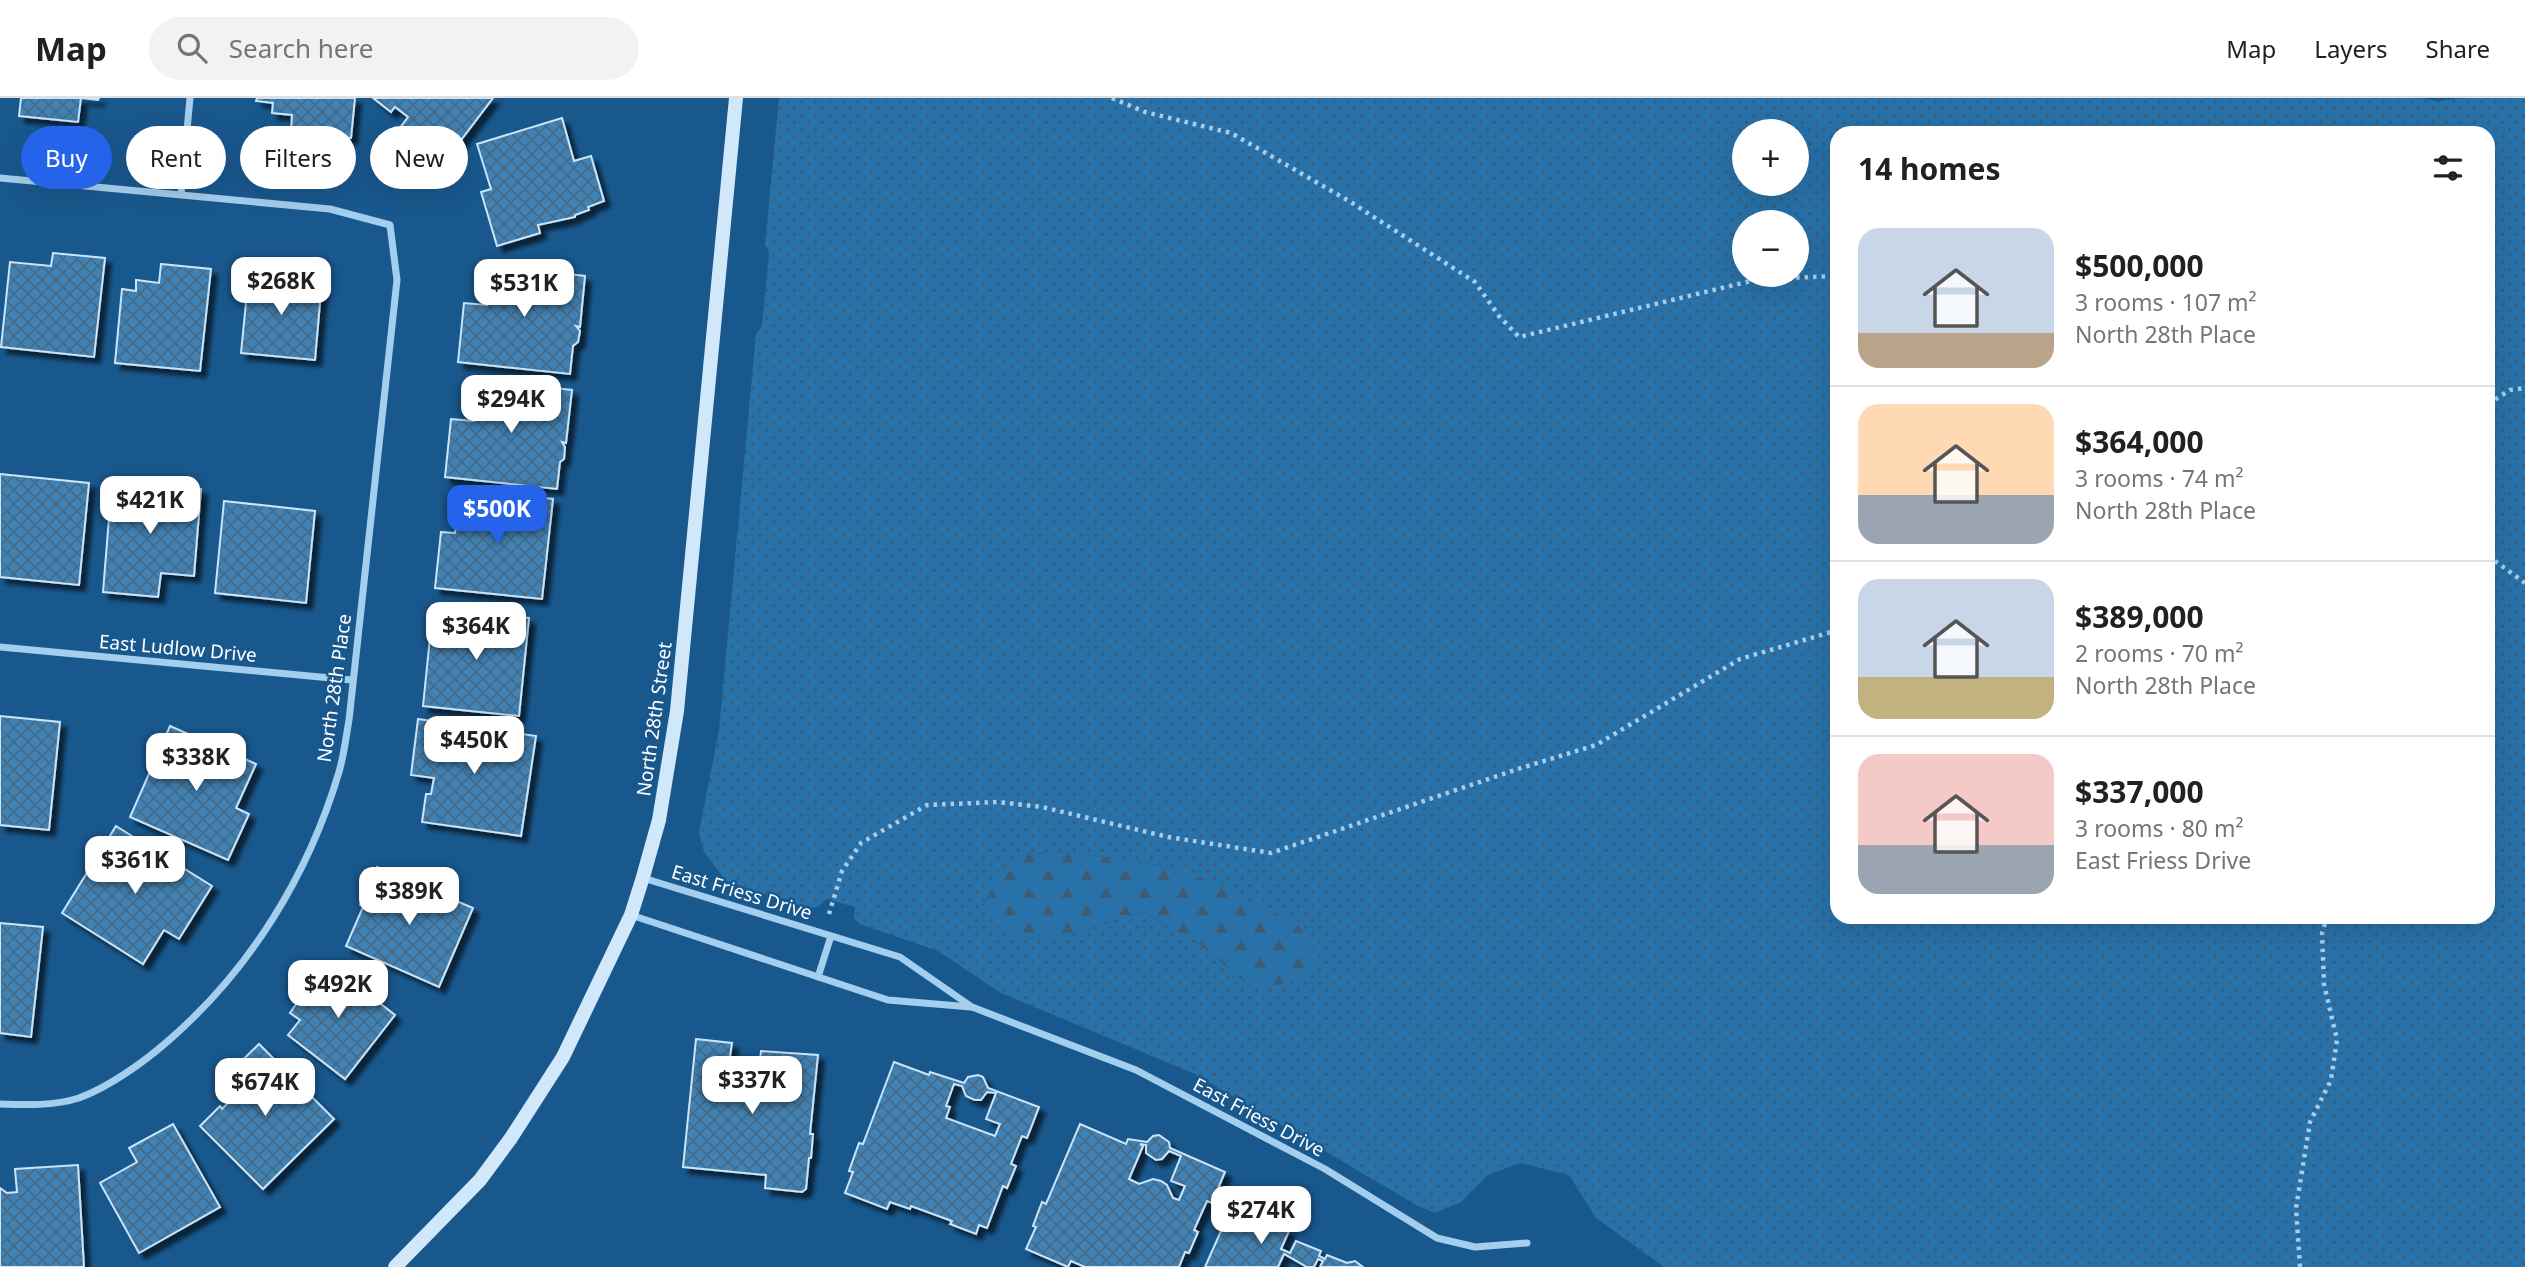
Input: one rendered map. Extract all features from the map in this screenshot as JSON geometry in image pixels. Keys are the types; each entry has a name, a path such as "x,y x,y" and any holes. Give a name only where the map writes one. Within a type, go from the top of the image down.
{"street":[{"path":"0,178 181,194 190,98"},
{"name":"North 28th Street","path":"395,1267 480,1180 511,1138 563,1057 631,915 643,877 659,820 677,711 736,98"},
{"name":"North 28th Place","path":"0,1104 44,1105 79,1097 124,1074 183,1027 231,980 262,937 299,875 340,770 349,720 397,280 390,225 330,209 181,194"},
{"name":"East Ludlow Drive","path":"0,647 352,680"},
{"name":"East Friess Drive","path":"643,877 900,957 972,1007 1136,1070 1325,1169 1437,1238 1475,1247 1527,1243"},
{"name":"East Friess Drive","path":"631,915 888,1000 972,1007"},
{"name":"East Friess Drive","path":"818,977 828,935"}],"path":[{"path":"1112,98 1145,112 1231,133 1349,201 1475,282 1499,316 1519,337 1759,279 1830,276"},
{"path":"2495,400 2510,390 2525,388"},
{"path":"2495,561 2525,583"},
{"path":"828,935 842,871 861,843 927,805 998,802 1042,807 1168,837 1271,853 1597,745 1740,659 1830,632"},
{"path":"2300,1267 2297,1208 2310,1122 2331,1080 2337,1040 2324,984 2322,933 2325,924"}],"green space":[{"path":"779,98 2420,98 2437,101 2525,98 2525,1267 1664,1267 1596,1218 1569,1175 1520,1163 1488,1175 1460,1203 1435,1213 1416,1205 1195,1074 1001,993 938,951 860,924 854,918 855,907 826,899 818,907 805,908 726,881 704,852 699,833 719,730 756,334 762,326 769,253 765,245","holes":["1030,852 1077,853 1170,867 1253,989 1197,942 1143,912 1055,939 1014,938 983,905 1007,865"]},
{"path":"1030,852 1077,853 1170,867 1219,885 1299,926 1317,954 1305,979 1253,989 1197,942 1143,912 1055,939 1013,938 983,906 1007,865"}],"building":[{"path":"21,98 81,98 78,122 19,116"},
{"path":"257,98 355,98 352,126 291,126 292,115 272,113 273,103 256,101"},
{"path":"373,98 493,98 468,131 468,126 401,126 408,117 395,107 391,112"},
{"path":"562,118 574,161 591,156 604,201 588,207 589,210 575,217 538,225 540,233 497,246 481,192 491,189 477,144"},
{"path":"53,253 105,258 94,357 1,347 10,262 51,266"},
{"path":"494,263 569,270 568,274 585,276 580,327 576,326 580,331 578,342 573,346 570,374 458,362 464,303 487,305 488,291 482,286 484,268"},
{"path":"161,264 211,269 200,371 115,363 122,289 136,291 136,280 159,283"},
{"path":"249,272 311,279 310,290 321,291 315,360 241,353"},
{"path":"483,378 572,390 566,443 562,442 565,447 564,459 560,462 557,489 445,477 451,419 474,421 476,407 469,403 471,388"},
{"path":"0,474 89,483 79,585 0,577"},
{"path":"112,481 201,489 194,576 161,573 158,597 103,592"},
{"path":"459,489 553,499 542,599 435,588 441,532 455,533"},
{"path":"224,501 315,511 306,603 215,593"},
{"path":"433,608 529,618 519,716 423,706"},
{"path":"0,716 60,722 49,830 0,825"},
{"path":"418,719 536,736 521,836 422,822 426,794 431,794 434,778 411,775"},
{"path":"170,726 256,764 236,808 249,814 228,860 130,817"},
{"path":"116,826 212,886 179,939 164,930 143,964 62,913"},
{"path":"377,867 473,908 439,987 346,946"},
{"path":"0,923 43,927 31,1037 0,1033"},
{"path":"327,962 395,1015 345,1079 288,1035 300,1020 290,1013 309,985 307,983"},
{"path":"696,1039 732,1043 729,1064 744,1065 742,1078 755,1077 758,1080 761,1051 818,1055 810,1134 813,1134 811,1158 806,1189 802,1192 765,1188 766,1175 683,1167"},
{"path":"259,1044 334,1119 263,1189 200,1126 220,1106 222,1109 235,1096 221,1081"},
{"path":"894,1062 929,1075 930,1072 964,1083 968,1077 978,1075 983,1077 988,1088 1039,1107 1027,1138 1022,1136 1011,1164 1016,1166 1007,1188 1003,1186 987,1228 979,1225 976,1234 950,1224 952,1221 911,1206 910,1209 890,1202 887,1209 845,1193 859,1143 863,1144","holes":["954,1084 962,1086 966,1096 975,1100 981,1100 987,1092 996,1093 986,1119 1000,1124 995,1136 946,1118 950,1107 946,1106"]},
{"path":"173,1124 220,1207 139,1253 100,1183 137,1162 129,1148"},
{"path":"1080,1124 1126,1144 1128,1139 1147,1142 1153,1136 1159,1135 1169,1142 1170,1148 1225,1172 1212,1203 1207,1201 1194,1230 1198,1232 1189,1253 1185,1252 1179,1267 1085,1267 1071,1261 1068,1267 1026,1249 1036,1227 1033,1226 1042,1202 1046,1204","holes":["1140,1144 1146,1145 1146,1153 1156,1160 1162,1159 1169,1151 1181,1156 1171,1181 1185,1186 1179,1200 1173,1198 1167,1185 1161,1181 1153,1179 1139,1184 1129,1179 1143,1146"]},
{"path":"78,1165 84,1267 0,1267 0,1188 7,1193 17,1192 15,1169"},
{"path":"1232,1206 1289,1231 1281,1249 1290,1253 1296,1241 1321,1251 1319,1256 1325,1259 1327,1255 1347,1263 1355,1261 1363,1267 1320,1267 1323,1261 1318,1259 1314,1267 1307,1267 1284,1254 1278,1267 1205,1267"}]}
